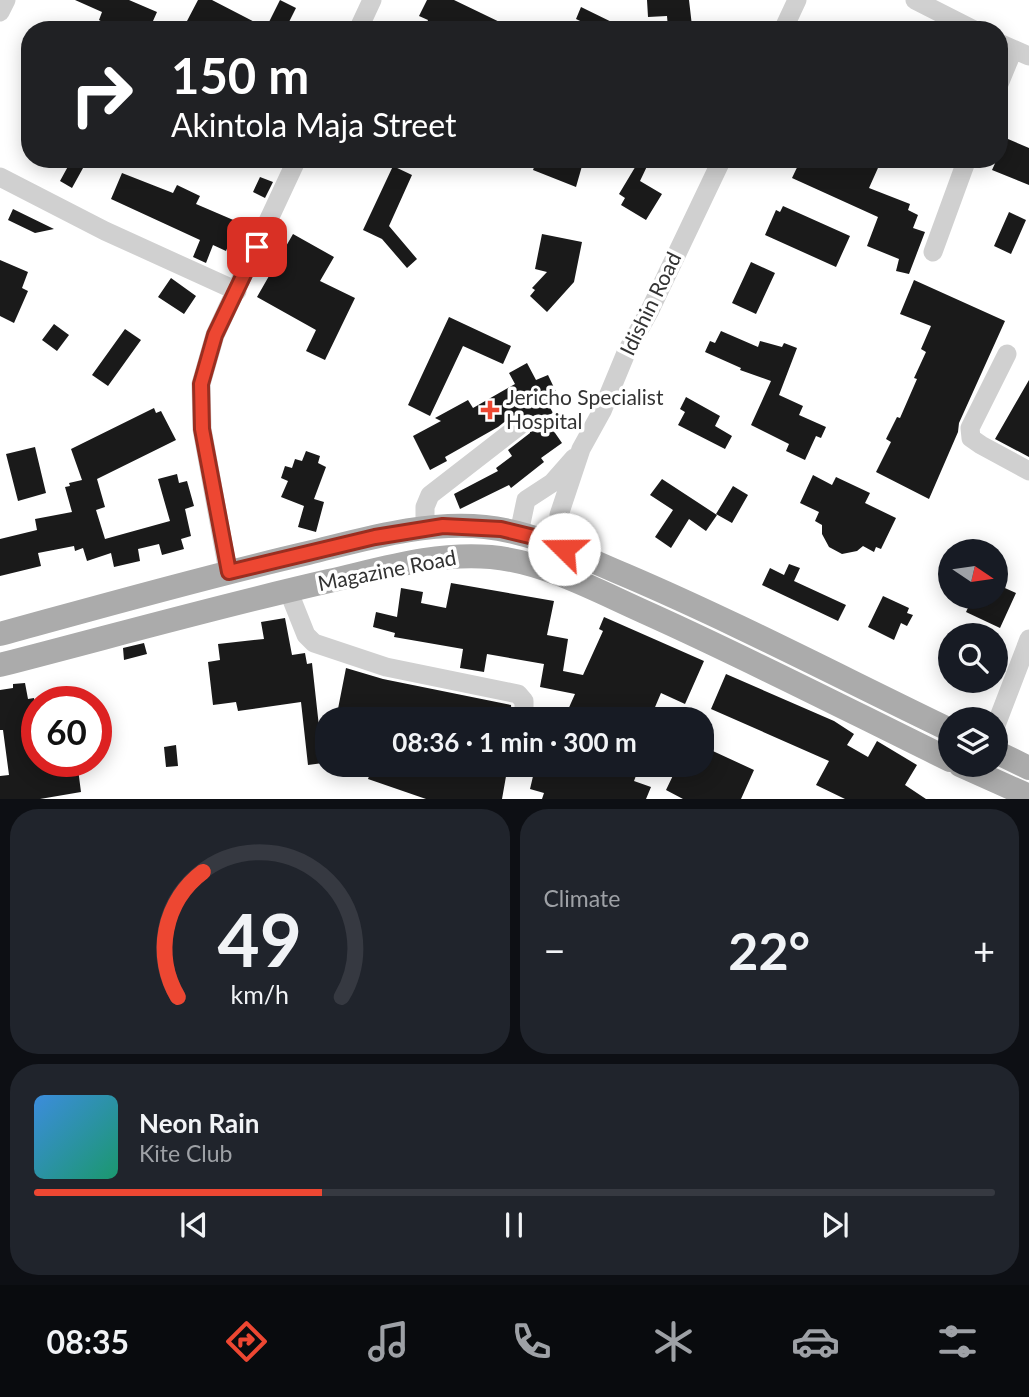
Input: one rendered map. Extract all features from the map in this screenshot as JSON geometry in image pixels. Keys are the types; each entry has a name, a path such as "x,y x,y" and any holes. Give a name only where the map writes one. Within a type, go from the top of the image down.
{"main road":[{"name":"Magazine Road","path":"0,634 229,572 375,537 425,528 459,526 519,533 564,549 735,625 938,724"},
{"name":"Magazine Road","path":"0,665 288,590 391,567 455,556 514,561 539,567 589,587 732,652 938,754"},
{"path":"1008,758 1029,768"},
{"path":"992,777 1029,796"}],"street":[{"path":"0,12 6,0"},
{"path":"362,21 372,0"},
{"path":"787,21 797,0"},
{"path":"915,0 956,21"},
{"path":"229,572 202,429 201,384 215,335 293,168"},
{"name":"Idishin Road","path":"581,449 718,168"},
{"path":"933,252 964,168"},
{"path":"0,177 105,230 237,291"},
{"path":"1007,354 970,428 971,438 1029,471"},
{"path":"425,528 425,507 430,495 519,426"},
{"path":"519,533 526,500 552,483 581,449"},
{"path":"564,549 559,515 581,449"},
{"path":"288,590 306,635 314,643 386,667 518,694 524,701 524,707"},
{"path":"1003,707 1029,639"}],"building":[{"path":"75,0 129,0 157,12 153,21 101,21 102,12"},
{"path":"198,0 212,0 252,21 187,21"},
{"path":"280,0 296,8 290,21 270,21"},
{"path":"427,0 454,0 497,21 428,21 419,16"},
{"path":"647,0 689,0 691,21 667,21 667,16 648,17"},
{"path":"581,7 610,21 580,21 576,19"},
{"path":"1008,139 1029,148 1029,185 992,170 1008,168"},
{"path":"67,168 83,168 72,188 60,181"},
{"path":"392,168 412,175 389,226 417,259 407,268 382,239 363,230"},
{"path":"534,168 581,168 576,187 533,170"},
{"path":"635,168 646,168 640,181 662,194 646,220 621,205 625,198 619,194"},
{"path":"797,168 878,168 869,188 910,204 908,210 918,215 913,228 925,232 909,274 896,271 899,259 867,246 878,217 792,178"},
{"path":"122,173 173,193 177,185 200,196 196,204 238,222 226,251 213,245 206,263 193,257 200,240 111,199"},
{"path":"260,177 273,182 265,198 253,192"},
{"path":"783,206 850,236 836,267 765,235 776,210 780,212"},
{"path":"13,209 54,229 35,233 8,220"},
{"path":"1009,212 1026,220 1011,254 994,246"},
{"path":"293,234 334,257 320,281 355,298 325,360 306,351 316,330 257,297"},
{"path":"542,234 582,242 574,282 547,312 530,296 535,290 532,288 547,272 535,269"},
{"path":"0,260 28,272 22,288 28,291 14,323 0,316"},
{"path":"751,262 775,273 756,314 732,303"},
{"path":"171,278 196,296 184,314 158,297"},
{"path":"914,280 1005,321 959,423 958,432 929,499 876,472 891,442 886,439 897,417 900,418 926,352 921,349 931,326 900,314"},
{"path":"449,317 511,346 503,364 463,346 430,416 408,405"},
{"path":"54,324 69,335 57,351 42,340"},
{"path":"125,329 141,340 108,386 92,375"},
{"path":"721,331 758,347 760,341 782,347 784,343 797,348 779,395 803,406 799,415 826,427 821,438 816,436 805,460 786,451 789,444 751,425 771,381 740,370 741,368 705,352 710,341 715,343"},
{"path":"527,363 536,380 548,375 558,396 547,402 553,413 544,417 562,443 541,458 544,462 511,488 509,485 460,509 454,494 498,471 496,468 512,456 508,450 530,433 529,419 521,414 512,416 445,457 447,461 430,470 413,436 441,421 435,418 468,400 473,408 515,384 509,373"},
{"path":"1029,380 1029,457 995,439"},
{"path":"686,397 720,416 715,426 732,436 725,449 678,425 685,412 680,409"},
{"path":"154,408 156,413 161,411 176,440 97,479 105,507 96,510 105,539 170,521 158,479 177,474 179,483 187,481 194,506 185,509 191,536 181,539 184,549 162,555 159,544 138,549 140,561 114,567 111,553 87,561 83,548 75,551 74,546 38,553 41,566 0,576 0,539 37,530 35,519 72,512 65,487 70,486 69,483 82,480 71,449"},
{"path":"35,447 46,493 18,501 6,454"},
{"path":"306,451 320,456 318,463 326,467 314,499 324,502 316,532 298,527 304,506 281,497 288,481 281,478 285,466 292,468 295,459 302,461"},
{"path":"813,475 832,485 836,477 870,493 865,503 896,518 881,549 876,547 874,552 863,546 857,551 842,554 829,547 822,534 822,525 815,521 819,512 800,503"},
{"path":"662,479 717,515 706,531 689,519 671,548 655,537 673,510 650,495"},
{"path":"733,486 748,495 732,523 716,514"},
{"path":"789,564 800,568 794,581 846,605 838,621 762,585 770,568 784,575"},
{"path":"451,583 554,601 547,635 568,639 563,671 583,675 603,631 599,629 604,617 704,661 685,704 661,693 655,707 569,707 575,694 540,687 544,664 487,654 484,672 460,668 463,649 394,637 395,633 373,627 376,612 397,617 401,588 423,592 421,603 446,608"},
{"path":"1008,589 1016,593 1002,623 989,623 966,612 967,609 1008,609"},
{"path":"883,596 909,608 907,613 913,615 907,626 901,623 894,640 868,627"},
{"path":"285,618 292,655 305,653 307,664 312,663 317,707 315,764 308,765 301,702 238,711 236,702 213,705 208,662 220,660 218,644 264,639 261,622"},
{"path":"144,643 147,654 124,660 123,648"},
{"path":"346,668 383,679 511,707 338,707"},
{"path":"726,674 834,721 854,734 847,745 868,757 877,741 917,765 905,785 926,799 845,799 816,785 829,761 714,710 712,707"},
{"path":"25,683 26,686 21,686 21,777 79,777 81,792 40,799 0,799 0,776 9,775 3,730 0,730 0,690 13,688 13,684"},
{"path":"176,745 178,766 166,767 164,747"},
{"path":"714,752 754,770 741,799 683,799 666,790 672,777 714,777"},
{"path":"506,777 502,799 426,799 368,779"},
{"path":"533,777 636,777 634,781 651,787 646,799 542,799 544,793 530,789"}],"place":[{"name":"Jericho Specialist Hospital","path":"490,410"}],"route":[{"path":"257,247 215,335 201,384 202,429 229,572 375,537 443,526 501,529 538,538 564,549"}]}
